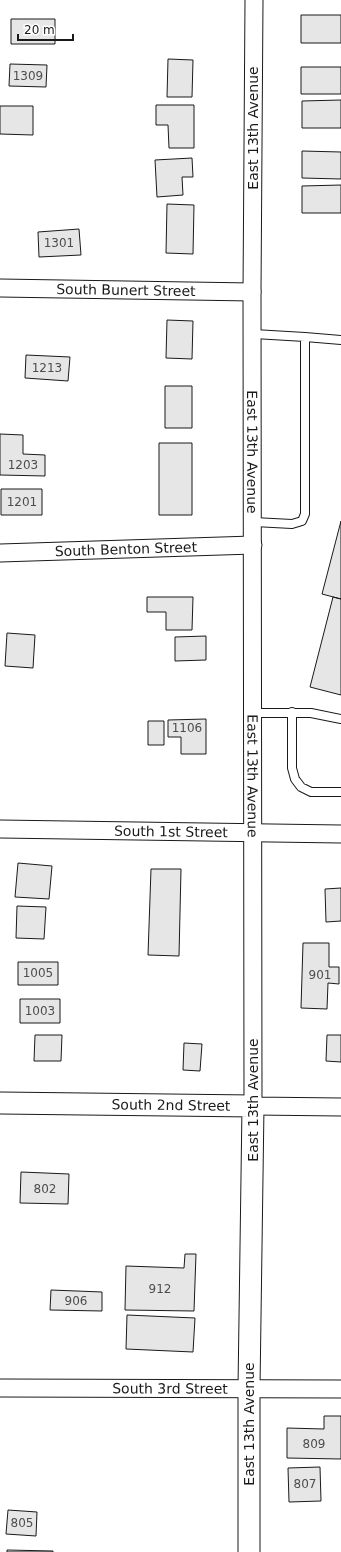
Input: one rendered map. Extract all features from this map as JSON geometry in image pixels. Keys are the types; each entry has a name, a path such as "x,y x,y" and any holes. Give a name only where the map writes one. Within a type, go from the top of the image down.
{"street":[{"name":"East 13th Avenue","path":"249,1552 249,1388 253,1106 252,292 254,0"},
{"name":"South Bunert Street","path":"0,288 252,292"},
{"name":"South Benton Street","path":"0,553 253,546"},
{"name":"South 1st Street","path":"0,829 253,834 341,834"},
{"name":"South 2nd Street","path":"0,1103 341,1107"},
{"name":"South 3rd Street","path":"0,1388 341,1388"}],"lane":[{"path":"252,334 341,340"},
{"path":"252,522 292,524 302,521 305,514 306,337"},
{"path":"292,712 292,768 295,779 300,787 311,792 341,792"},
{"path":"253,713 311,713 341,719"}],"building":[{"path":"301,15 341,15 341,43 301,43"},
{"path":"11,19 55,19 55,44 11,44"},
{"path":"168,59 193,60 192,97 167,97"},
{"path":"10,64 47,65 46,87 9,86"},
{"path":"301,67 341,67 341,94 301,94"},
{"path":"341,100 341,128 302,128 302,101"},
{"path":"156,105 194,105 194,148 169,148 168,125 156,125"},
{"path":"0,106 33,106 33,135 0,134"},
{"path":"302,151 341,152 341,179 302,178"},
{"path":"192,158 193,177 182,177 183,195 157,197 155,160"},
{"path":"341,185 341,213 302,213 302,186"},
{"path":"167,204 194,205 193,254 166,253"},
{"path":"79,229 81,255 39,257 38,232"},
{"path":"167,320 193,321 192,359 166,358"},
{"path":"26,355 70,357 68,381 25,378"},
{"path":"165,386 192,386 192,428 165,428"},
{"path":"0,434 23,435 23,454 45,455 45,476 0,475"},
{"path":"159,443 192,443 192,515 159,515"},
{"path":"1,489 42,489 42,515 1,515"},
{"path":"341,521 341,599 322,594"},
{"path":"147,597 193,597 192,630 166,630 166,612 147,612"},
{"path":"333,597 341,599 341,695 310,687"},
{"path":"7,633 35,635 33,668 5,666"},
{"path":"206,636 206,660 175,661 175,637"},
{"path":"206,719 206,754 181,754 181,737 168,737 168,720"},
{"path":"148,721 164,721 164,745 148,745"},
{"path":"18,863 52,866 49,899 15,897"},
{"path":"151,869 181,869 179,956 148,955"},
{"path":"341,888 341,921 326,922 325,889"},
{"path":"17,906 46,907 44,939 16,938"},
{"path":"303,943 329,943 329,967 339,967 339,984 328,983 327,1009 301,1008"},
{"path":"18,962 58,962 58,985 18,985"},
{"path":"20,999 60,999 60,1023 20,1023"},
{"path":"35,1035 62,1035 61,1061 34,1061"},
{"path":"327,1035 341,1035 341,1062 326,1061"},
{"path":"184,1043 202,1044 200,1071 183,1070"},
{"path":"21,1172 69,1174 68,1204 20,1203"},
{"path":"185,1254 196,1254 194,1311 125,1310 126,1266 184,1268"},
{"path":"51,1290 102,1292 102,1311 50,1310"},
{"path":"127,1315 195,1318 193,1352 126,1349"},
{"path":"324,1416 341,1416 341,1459 287,1458 287,1428 324,1429"},
{"path":"320,1467 321,1501 289,1502 288,1468"},
{"path":"8,1510 37,1512 36,1536 6,1534"},
{"path":"7,1550 53,1551 53,1552 7,1552"}]}
